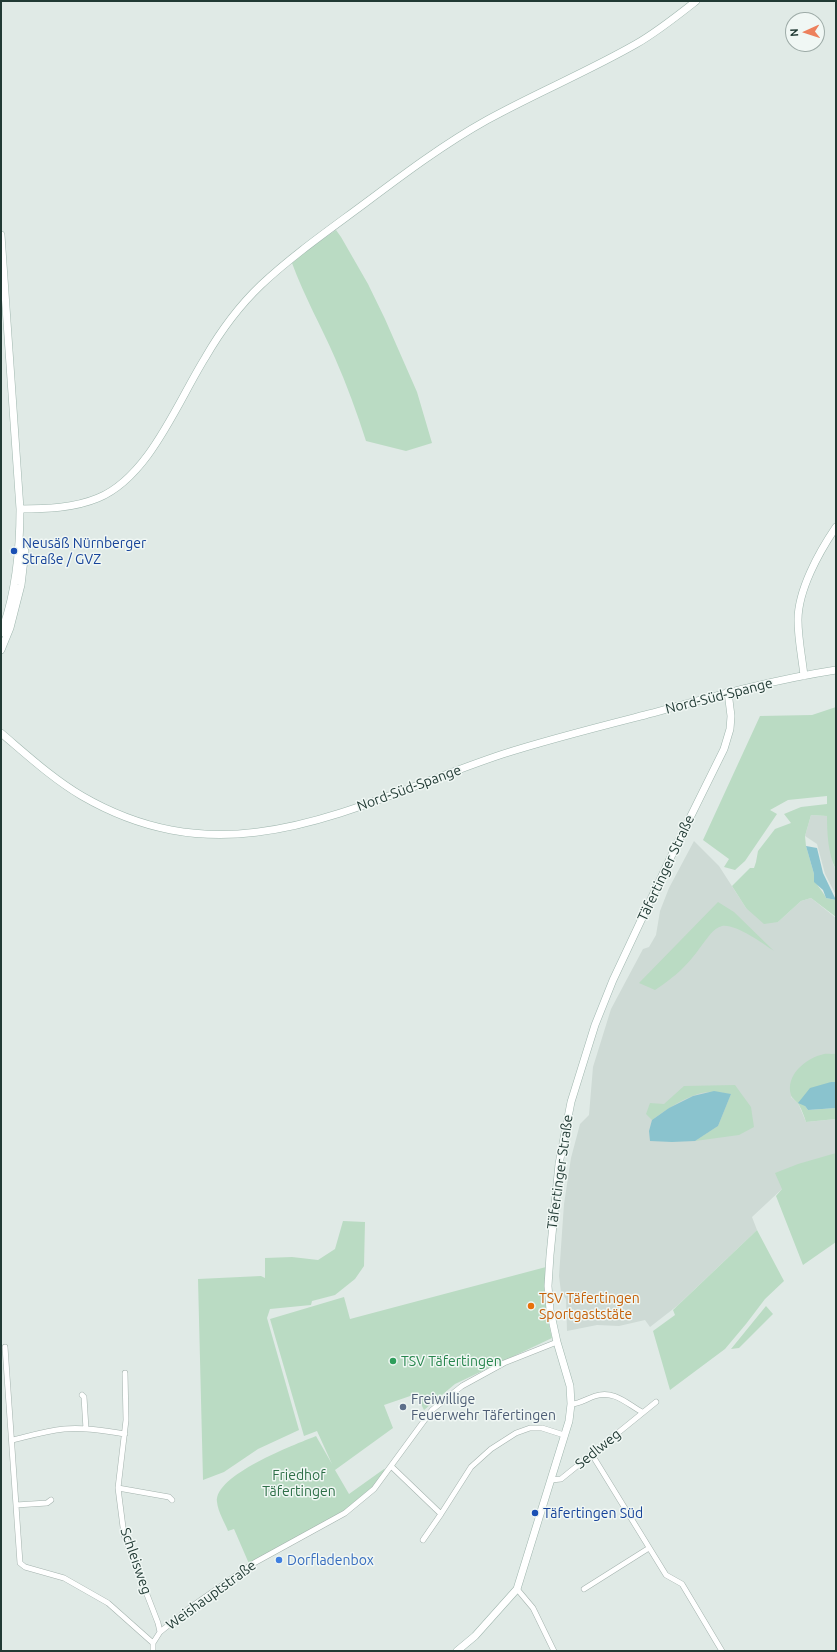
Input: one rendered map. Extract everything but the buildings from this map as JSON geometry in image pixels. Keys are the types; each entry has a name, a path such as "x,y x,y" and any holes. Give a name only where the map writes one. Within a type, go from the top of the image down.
{"street":[{"path":"20,509 80,504 99,497 117,487 137,470 151,451 219,335 261,286 297,253 449,143 487,120 638,43 694,3"},
{"path":"1,235 20,509 20,542 12,599 1,650"},
{"path":"804,676 798,619 800,600 812,569 836,527"},
{"name":"Nord-Süd-Spange","path":"1,733 49,773 79,794 109,810 155,827 210,835 237,835 257,833 311,822 364,805 503,754 648,714 728,692 836,670"},
{"name":"Täfertinger Straße","path":"457,1651 476,1636 517,1589 569,1421 571,1404 570,1386 557,1342 550,1310 548,1286 559,1164 571,1102 594,1025 613,980 676,846 724,749 730,729 731,716 728,692"},
{"name":"Weishauptstraße","path":"153,1643 160,1632 191,1606 250,1566 345,1513 374,1489 392,1467 432,1410 462,1386 504,1363 557,1342"},
{"path":"5,1347 20,1563 25,1567 64,1578 108,1603 153,1643 154,1651"},
{"name":"Schleisweg","path":"125,1373 125,1434 118,1488 124,1536 158,1623 160,1632"},
{"path":"571,1404 577,1404 601,1394 611,1394 642,1412"},
{"path":"82,1395 84,1397 86,1429"},
{"name":"Sedlweg","path":"551,1480 561,1479 591,1453 656,1402"},
{"path":"423,1540 471,1467 494,1446 516,1433 530,1428 542,1428 564,1435"},
{"path":"12,1440 42,1432 65,1429 86,1429 125,1434"},
{"path":"591,1453 666,1575 682,1584 722,1651"},
{"path":"392,1467 441,1514"},
{"path":"118,1488 169,1497 172,1500"},
{"path":"16,1505 47,1503 50,1500"},
{"path":"584,1589 649,1548"},
{"path":"517,1589 533,1608 554,1651"}],"shaded area":[{"path":"811,815 827,816 833,864 836,870 836,895 825,874 817,844 805,836"},
{"path":"694,841 719,866 746,908 778,922 801,901 811,898 836,918 836,1053 831,1055 791,1097 798,1103 806,1122 836,1119 836,1153 782,1189 752,1217 757,1230 677,1306 650,1327 645,1320 619,1326 597,1325 567,1331 566,1299 561,1292 559,1276 564,1204 571,1158 580,1124 589,1115 593,1067 611,1009 643,949 649,947 656,935 660,911 669,888"}],"green space":[{"path":"336,230 368,284 385,319 417,392 432,443 406,451 366,441 352,399 330,346 292,263 307,250"},
{"path":"836,707 836,870 830,850 827,816 811,815 805,836 806,846 815,880 826,898 836,900 836,917 811,898 801,901 778,922 764,924 746,908 732,886 750,868 754,868 758,851 775,829 791,823 784,814 801,807 827,804 827,796 788,800 770,810 777,814 745,861 735,870 724,867 729,859 703,840 760,716 812,715"},
{"path":"718,902 734,912 774,951 741,931 728,926 722,926 713,931 686,965 655,990 639,983"},
{"path":"836,1053 836,1082 831,1082 805,1106 808,1110 836,1108 836,1119 806,1122 800,1107 791,1095 791,1081 794,1074 798,1068 810,1059 824,1054"},
{"path":"735,1085 751,1107 754,1127 739,1135 695,1141 718,1126 731,1094 708,1092 699,1094 682,1101 652,1120 646,1114 650,1103 664,1104 684,1086"},
{"path":"836,1153 836,1242 803,1265 776,1196 782,1189 775,1173 798,1164"},
{"path":"343,1221 365,1222 364,1266 355,1279 335,1295 312,1301 311,1305 270,1309 267,1318 299,1430 258,1449 224,1472 203,1480 198,1279 261,1276 265,1278 265,1258 292,1257 318,1260 335,1249"},
{"path":"757,1230 784,1281 765,1299 725,1349 670,1390 653,1331 675,1315 673,1310"},
{"name":"TSV Täfertingen","path":"546,1267 546,1303 552,1338 455,1384 424,1410 416,1394 384,1405 393,1428 335,1470 349,1494 384,1469 388,1472 374,1489 345,1513 250,1566 234,1529 228,1531 220,1513 217,1502 219,1492 228,1482 257,1462 316,1436 332,1464 317,1431 304,1436 270,1319 344,1297 350,1319"},
{"path":"766,1306 773,1314 739,1348 731,1349"}],"water":[{"path":"806,846 817,848 823,873 836,900 826,898 823,890 814,882 814,874"},
{"path":"836,1082 836,1108 808,1110 805,1106 798,1103 810,1088"},
{"path":"714,1091 731,1094 718,1126 695,1141 650,1141 649,1131 652,1120 669,1108 693,1096"}],"place":[{"name":"Neusäß Nürnberger Straße / GVZ","path":"14,551"},
{"name":"TSV Täfertingen Sportgaststäte","path":"531,1306"},
{"name":"TSV Täfertingen","path":"393,1361"},
{"name":"Freiwillige Feuerwehr Täfertingen","path":"403,1407"},
{"name":"Täfertingen Süd","path":"535,1513"},
{"name":"Dorfladenbox","path":"279,1560"}],"park label":[{"name":"Friedhof Täfertingen","path":"299,1484"}]}
